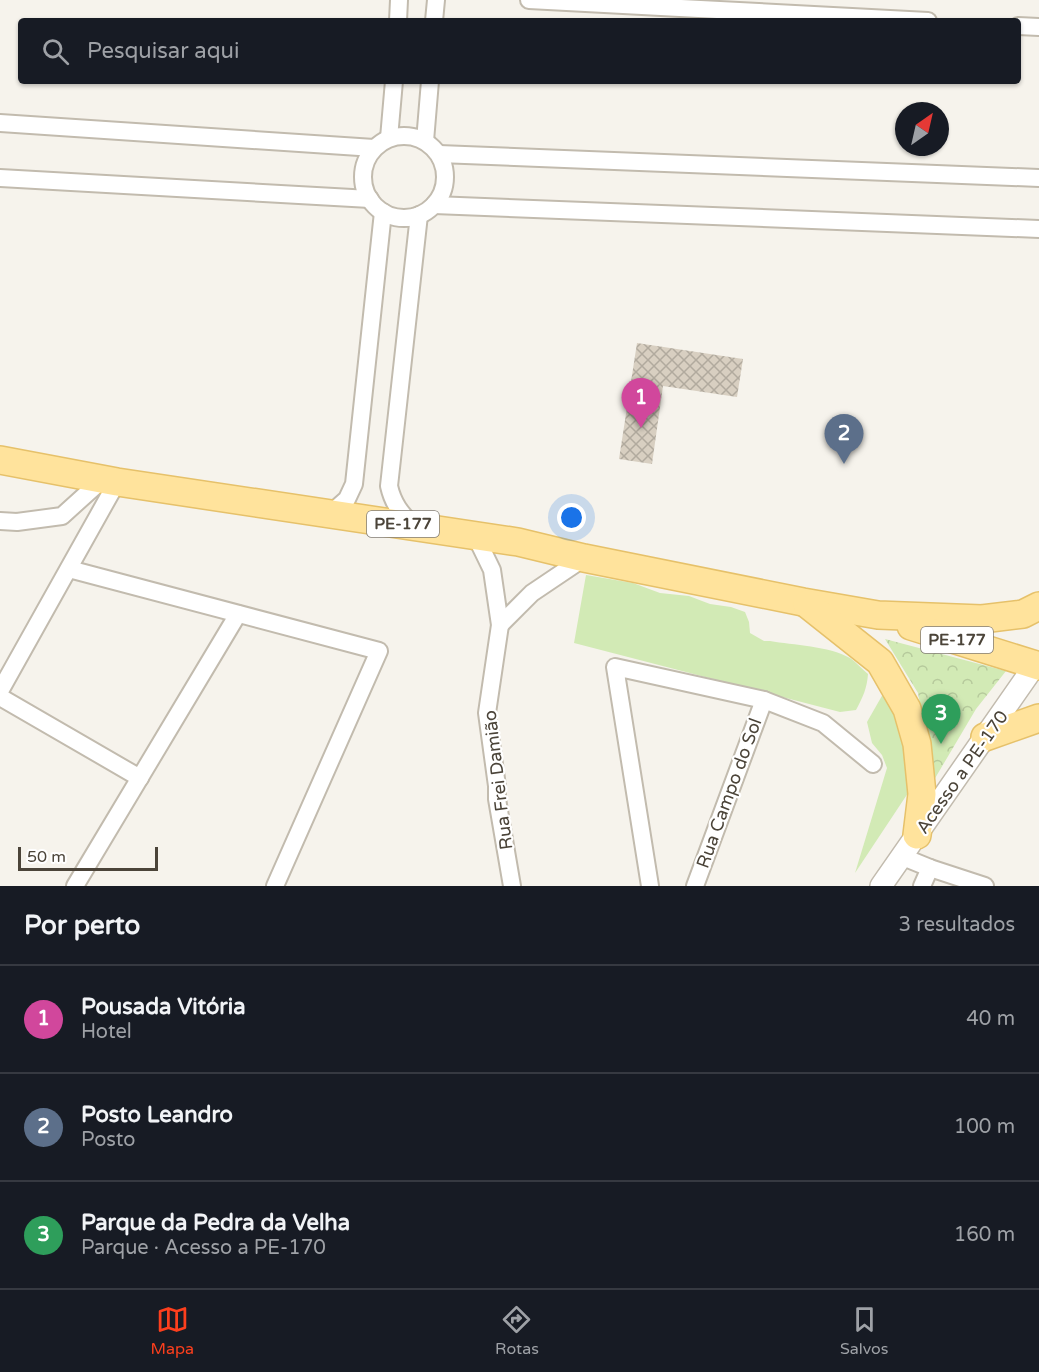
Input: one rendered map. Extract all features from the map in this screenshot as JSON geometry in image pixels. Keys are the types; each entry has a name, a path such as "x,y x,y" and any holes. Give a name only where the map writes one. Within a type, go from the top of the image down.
{"main road":[{"name":"PE-177","path":"0,460 110,481 518,542 584,558 878,615 1038,664"},
{"path":"803,602 880,662 907,709 917,744 922,794 910,846"},
{"path":"878,615 982,619 1023,614 1039,606"},
{"path":"985,737 1039,718"}],"street":[{"path":"398,18 399,0"},
{"path":"434,18 436,0"},
{"path":"528,0 871,18"},
{"path":"1021,26 1039,27"},
{"path":"389,138 394,84"},
{"path":"425,141 430,84"},
{"path":"0,123 374,148"},
{"path":"408,135 425,141 439,154 445,171 444,190 434,205 419,215 401,218 383,212 370,199 363,182 365,164 374,148 389,138 408,135"},
{"path":"439,154 1039,178"},
{"path":"0,178 370,199"},
{"path":"434,205 1039,229"},
{"path":"330,514 347,499 354,484 383,212"},
{"path":"414,526 399,512 392,499 389,486 419,215"},
{"path":"0,521 17,522 62,516 110,481"},
{"path":"0,691 69,569 110,481"},
{"name":"Rua Frei Damião","path":"475,536 492,570 500,625 487,713 497,799 512,886"},
{"path":"500,625 532,593 584,558"},
{"path":"69,569 380,651 275,886"},
{"path":"75,886 238,614"},
{"name":"Acesso a PE-170","path":"885,883 1038,664"},
{"name":"Rua Campo do Sol","path":"650,886 615,667 764,700 823,723 873,764"},
{"path":"0,697 140,778"},
{"name":"Rua Campo do Sol","path":"695,886 764,700"},
{"path":"910,846 930,868 985,886"},
{"path":"922,886 930,868"}],"green space":[{"path":"586,575 633,583 660,593 689,596 710,604 731,607 745,612 750,633 764,641 811,646 841,654 868,674 863,697 856,710 840,712 574,643"},
{"path":"885,639 1006,671 976,709 934,780 918,693"},
{"path":"883,694 899,710 914,784 855,873 887,768 882,755 872,743 867,722"}],"building":[{"path":"637,343 743,359 737,397 663,386 652,464 619,459"}],"place":[{"name":"Pousada Vitória","path":"641,428"},
{"name":"Posto Leandro","path":"844,464"},
{"name":"Parque da Pedra da Velha","path":"941,744"}]}
